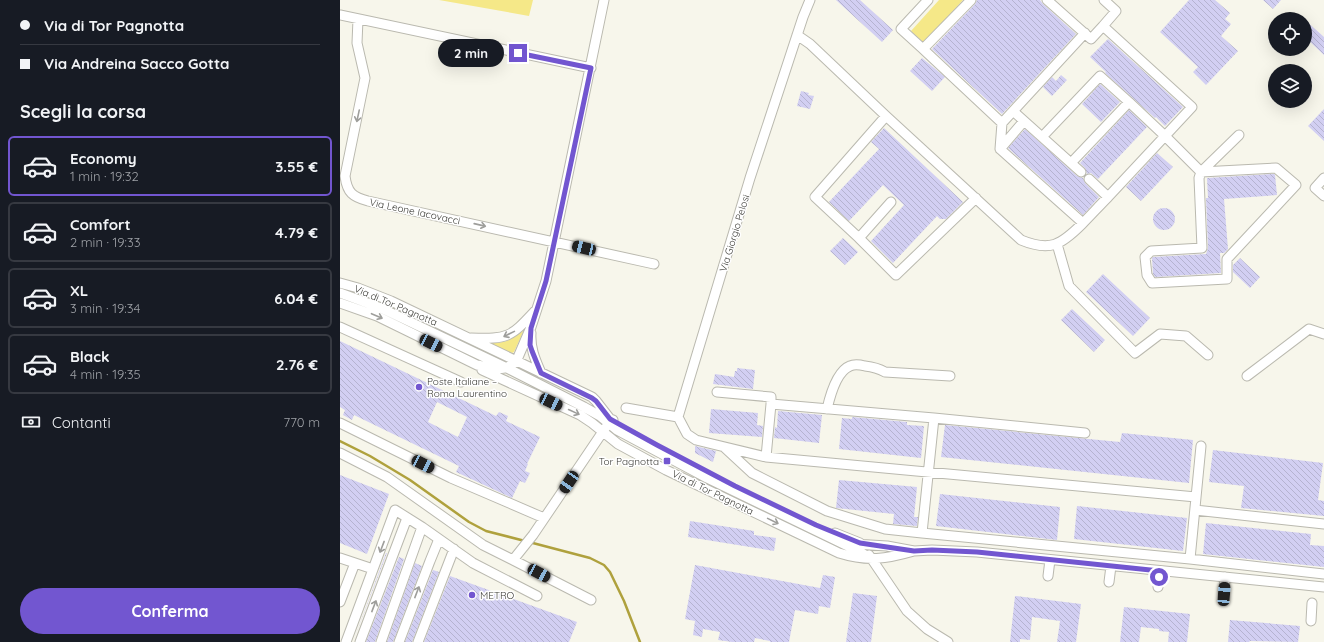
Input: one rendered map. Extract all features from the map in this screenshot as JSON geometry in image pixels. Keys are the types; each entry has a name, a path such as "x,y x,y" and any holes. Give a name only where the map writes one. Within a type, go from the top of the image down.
{"street":[{"path":"507,368 516,362 531,328 546,281 604,0"},
{"name":"Via Giorgio Pelosi","path":"678,417 750,178 810,0"},
{"path":"928,0 901,29 1002,123"},
{"path":"923,49 971,0"},
{"path":"1047,0 1091,39 1116,11 1104,0"},
{"path":"340,15 591,68"},
{"name":"Via Leone Iacovacci","path":"358,19 357,43 365,78 345,176 348,189 354,196 368,201 654,264"},
{"path":"797,35 810,44 1021,240 1034,245 1047,246 1057,244 1069,237 1192,107 1103,26"},
{"path":"1000,149 1002,123 1085,33"},
{"path":"1042,137 1100,76 1165,136 1201,172 1276,168 1296,185 1227,259 1227,279 1152,283 1146,275 1145,257 1151,251 1202,248 1199,178 1201,172 1239,135"},
{"path":"1071,163 1129,102"},
{"path":"1013,111 1081,172"},
{"path":"886,116 815,197 896,275 976,198"},
{"path":"1000,149 1024,121"},
{"path":"1000,149 1082,223"},
{"path":"1324,178 1315,188 1324,196"},
{"path":"1089,179 1108,196"},
{"path":"859,238 891,202"},
{"path":"1057,244 1069,286 1135,353 1160,334 1186,336 1208,355"},
{"name":"Via di Tor Pagnotta","path":"340,283 358,288 391,301 592,398 596,401 618,444 666,470 839,553 860,559 872,559 890,558 914,551"},
{"name":"Via di Tor Pagnotta","path":"340,293 381,308 507,368 590,410 600,416 607,424 707,478 844,545 858,550 872,559"},
{"name":"Via di Tor Pagnotta","path":"340,303 377,316 477,365 492,369 507,368"},
{"path":"468,338 495,338 509,335 520,327 537,308"},
{"path":"340,327 461,382"},
{"path":"531,328 530,345 541,373"},
{"path":"1247,376 1309,328 1324,334"},
{"name":"Via di Tor Pagnotta","path":"477,365 482,370 580,415 607,424 816,525 860,543 914,551 932,550 977,552 1324,587"},
{"path":"827,409 830,394 836,382 844,370 850,366 861,365 877,367 886,372 950,376"},
{"path":"717,392 771,397 766,457"},
{"path":"771,404 1085,433"},
{"path":"626,408 678,417 687,434 696,440 766,457 1196,497"},
{"path":"922,533 934,418"},
{"path":"340,423 450,478 544,518"},
{"path":"513,560 532,536 607,424"},
{"path":"1190,559 1201,446"},
{"path":"724,447 752,473 827,511 885,529 1190,559 1324,574"},
{"path":"340,453 386,477 483,545 591,600"},
{"path":"346,642 395,510 473,563 537,596"},
{"path":"1195,510 1324,524"},
{"path":"360,642 407,518"},
{"path":"380,642 422,527"},
{"path":"399,642 439,539"},
{"path":"860,543 907,611 927,629 948,642"},
{"name":"Via di Tor Pagnotta","path":"844,545 860,543"},
{"path":"418,642 454,549"},
{"path":"340,558 373,569"},
{"path":"1048,576 1050,560"},
{"path":"340,602 355,563"},
{"path":"1109,582 1111,566"},
{"path":"1158,587 1160,571"},
{"path":"1224,594 1225,577"},
{"path":"1310,621 1312,603"}],"shaded area":[{"path":"439,0 533,0 529,16"},
{"path":"939,0 963,0 924,43 911,31"},
{"path":"524,330 514,352 512,353 490,344 508,340"}],"building":[{"path":"836,0 860,0 893,30 882,42"},
{"path":"977,0 1040,0 1076,34 1002,114 932,49 975,4"},
{"path":"1189,0 1215,0 1230,13 1225,19 1231,24 1221,36 1238,51 1206,85 1193,72 1198,67 1160,32"},
{"path":"1263,0 1281,0 1273,9"},
{"path":"1312,26 1324,37 1324,55 1312,44"},
{"path":"1108,39 1183,107 1165,126 1105,73 1106,72 1090,57"},
{"path":"922,58 945,77 932,91 910,71"},
{"path":"1061,75 1067,80 1052,96 1043,87 1052,77 1056,81"},
{"path":"1100,84 1120,102 1101,122 1082,104"},
{"path":"801,91 809,93 808,95 814,96 810,109 797,106"},
{"path":"1324,109 1324,141 1308,126"},
{"path":"1129,110 1147,127 1098,179 1091,173 1087,174 1085,168 1080,163"},
{"path":"884,128 963,202 946,219 940,219 937,216 893,263 871,241 904,205 883,185 849,221 829,202 879,149 871,142"},
{"path":"1025,129 1077,176 1083,178 1085,183 1099,197 1083,215 1008,148"},
{"path":"1157,153 1173,167 1141,201 1126,187"},
{"path":"1274,174 1277,195 1224,199 1228,249 1224,253 1220,253 1221,273 1155,277 1153,274 1153,257 1206,254 1208,248 1206,198 1208,198 1207,178"},
{"path":"1164,208 1172,211 1175,219 1172,227 1164,230 1156,227 1153,219 1156,211"},
{"path":"843,238 858,252 845,265 830,251"},
{"path":"1240,258 1260,277 1250,288 1233,272 1233,265"},
{"path":"1103,274 1150,318 1133,336 1086,292"},
{"path":"1072,309 1105,340 1094,352 1061,320"},
{"path":"340,341 496,416 499,412 508,416 506,421 540,437 525,471 530,473 525,483 520,481 512,498 456,472 459,466 354,415 352,420 343,415 345,410 340,407","holes":["437,402 467,417 458,437 428,422"]},
{"path":"737,368 755,370 753,389 713,384 715,374 734,377"},
{"path":"711,409 758,413 757,425 763,426 762,437 709,433"},
{"path":"778,411 822,415 819,443 774,438 775,427 777,428"},
{"path":"852,417 907,422 907,425 924,426 921,458 839,449 842,418 852,419"},
{"path":"945,425 1120,442 1122,433 1193,440 1189,483 941,457"},
{"path":"695,446 716,451 713,462 695,453"},
{"path":"1213,450 1323,463 1318,500 1324,501 1324,516 1241,508 1244,486 1209,482"},
{"path":"340,475 389,494 367,554 340,543"},
{"path":"839,480 917,487 914,517 918,517 917,526 893,524 894,514 836,508"},
{"path":"940,494 1060,507 1057,540 936,526"},
{"path":"1077,506 1187,518 1183,551 1074,539"},
{"path":"690,521 754,531 754,535 776,538 774,551 688,537"},
{"path":"1206,523 1311,534 1310,545 1324,546 1324,567 1203,554"},
{"path":"386,553 387,553 353,642"},
{"path":"399,557 404,559 375,642 366,642"},
{"path":"415,563 422,566 393,642 387,642"},
{"path":"695,565 820,588 823,575 835,577 830,608 819,606 818,614 795,610 789,642 770,642 755,638 754,642 732,642 718,640 720,632 703,629 702,637 693,635 695,621 685,619"},
{"path":"433,570 439,572 412,642 405,642"},
{"name":"METRO","path":"450,576 577,622 569,642 424,642"},
{"path":"853,593 877,596 871,642 846,642"},
{"path":"1015,596 1081,604 1076,642 1057,642 1060,621 1032,617 1030,640 1020,639 1020,642 1010,642"},
{"path":"1124,607 1190,614 1187,642 1168,642 1169,632 1141,627 1139,642 1120,642"},
{"path":"1230,620 1300,626 1298,642 1228,642"}],"waterway":[{"path":"340,441 370,456 410,480 469,522 486,531 525,541"},
{"path":"529,542 590,558 604,565 610,572 624,601 640,642"}],"place":[{"name":"Poste Italiane – Roma Laurentino","path":"419,387"},
{"name":"Tor Pagnotta","path":"667,461"},
{"name":"METRO","path":"472,595"}],"route":[{"path":"518,53 591,68 546,281 531,328 530,345 541,373 592,398 610,419 657,445 735,486 816,525 860,543 914,551 932,550 977,552 1160,571 1159,577"}]}
